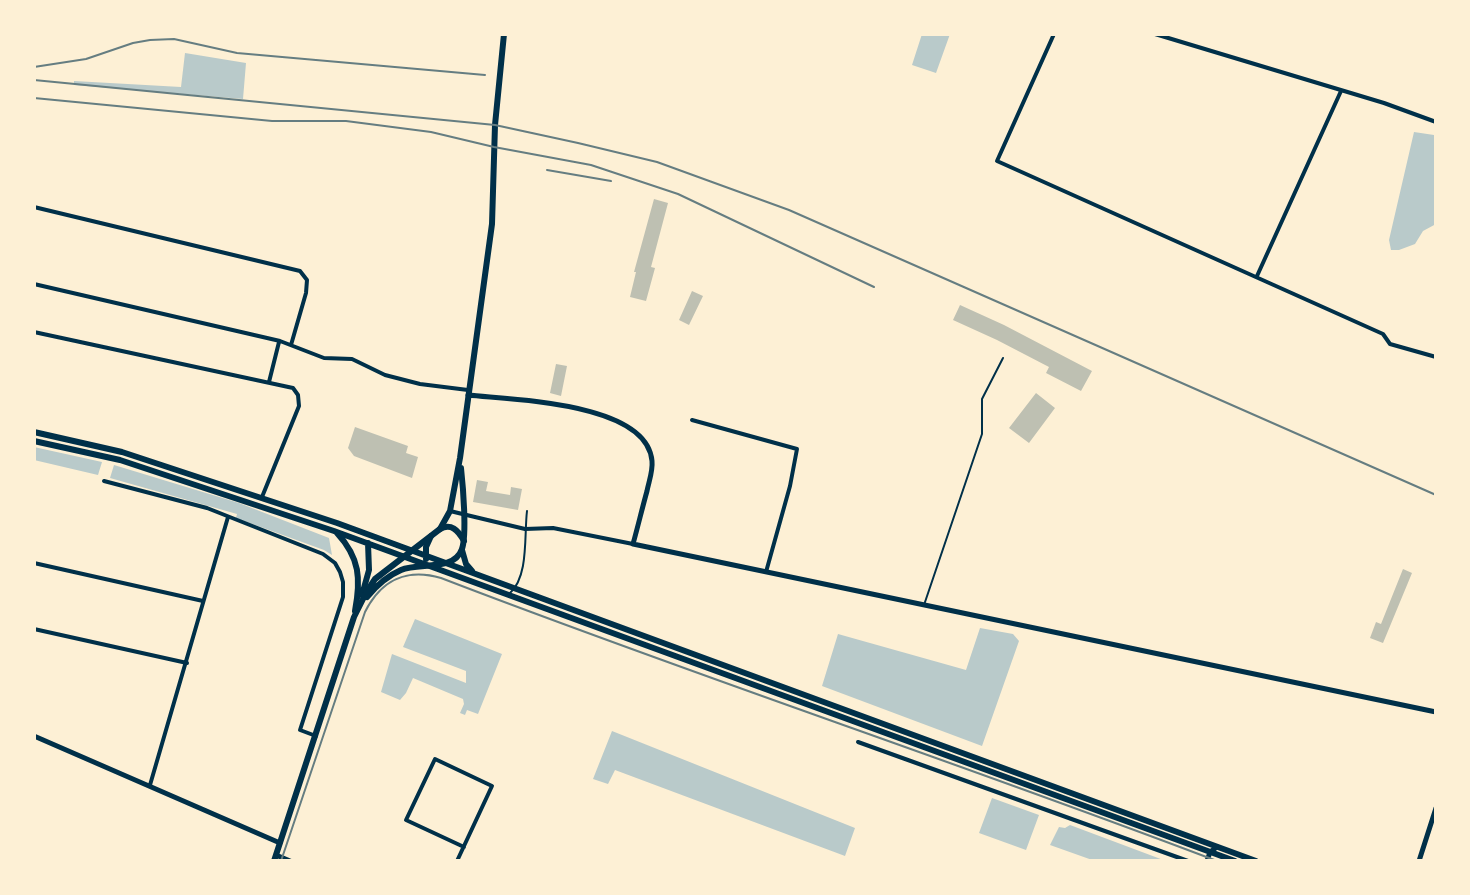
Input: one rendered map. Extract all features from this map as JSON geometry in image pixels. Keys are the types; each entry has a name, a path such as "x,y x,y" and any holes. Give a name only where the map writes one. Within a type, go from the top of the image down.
{"main road":[{"path":"440,529 450,511 460,458 492,224 495,125 504,34"},
{"path":"34,432 122,452 262,497 1256,861"},
{"path":"34,441 120,460 258,504 1235,861"},
{"path":"354,617 372,591 387,578 409,567 446,563 456,558 462,549 460,458"},
{"path":"354,617 375,579 444,526 452,527 464,541"},
{"path":"334,531 350,549 356,562 359,589 354,617"},
{"path":"275,858 369,570 368,543 363,533"},
{"path":"428,565 425,555 431,536"},
{"path":"462,549 466,564 475,574"}],"street":[{"path":"1054,34 997,161 1383,334 1390,344 1436,357"},
{"path":"1155,34 1436,122"},
{"path":"1257,276 1341,91"},
{"path":"34,207 300,271 307,280 306,293 291,345"},
{"path":"34,284 280,341 324,358 352,359 385,375 420,384 567,407 618,420 640,435 650,450 653,466 633,544"},
{"path":"34,332 293,388 300,400 262,497"},
{"path":"269,382 280,341"},
{"path":"692,420 797,449 766,572"},
{"path":"104,481 207,508 323,554 335,563 343,582 343,599 300,730 316,736"},
{"path":"450,511 525,529 553,528 633,544 1436,712"},
{"path":"150,785 228,517"},
{"path":"34,563 203,601"},
{"path":"34,629 187,663"},
{"path":"34,736 280,843"},
{"path":"858,742 1188,861"},
{"path":"457,861 464,847 492,786 435,759 406,820 464,847"},
{"path":"1419,861 1436,808"},
{"path":"1207,861 1210,852 1217,847"},
{"path":"275,858 290,861"}],"lane":[{"path":"923,606 982,434 982,399 1003,358"},
{"path":"507,594 515,588 525,556 527,511"}],"shaded area":[{"path":"922,34 950,34 936,73 912,65"},
{"path":"185,53 246,63 243,99 74,85 74,81 181,87"},
{"path":"1414,132 1436,137 1436,224 1423,231 1415,244 1391,250 1389,240"},
{"path":"34,447 102,462 98,475 34,460"},
{"path":"114,465 239,503 329,538 332,555 236,518 237,514 110,478"},
{"path":"415,619 502,654 478,714 467,710 465,715 460,713 463,699 413,678 400,700 381,692 392,654 466,683 466,671 403,647"},
{"path":"980,628 1013,634 1019,641 982,746 822,686 838,634 966,670"},
{"path":"612,731 855,828 845,856 615,770 608,784 593,779"},
{"path":"992,798 1039,815 1026,850 979,833"},
{"path":"1070,825 1166,861 1095,861 1050,845 1059,827"}],"building":[{"path":"654,199 668,203 651,267 655,268 646,301 630,297"},
{"path":"692,291 703,296 689,325 679,320"},
{"path":"960,305 1092,371 1081,391 1046,373 1049,367 953,320"},
{"path":"556,364 567,366 561,396 550,393"},
{"path":"1036,393 1055,408 1029,443 1009,428"},
{"path":"355,427 408,446 406,453 418,457 412,478 354,456 348,448"},
{"path":"477,480 488,482 486,491 510,495 511,487 522,489 518,510 473,502"},
{"path":"1403,569 1412,573 1383,643 1370,638 1376,622 1381,624"}],"tram line":[{"path":"281,861 365,612 387,585 396,579 417,575 441,578 1217,861"}],"railway":[{"path":"34,67 86,59 133,43 174,39 237,53 485,75"},
{"path":"34,80 495,125 657,162 789,210 1436,495"},
{"path":"34,98 272,121 346,121 431,132 591,165 678,194 874,287"},
{"path":"547,170 611,181"}]}
